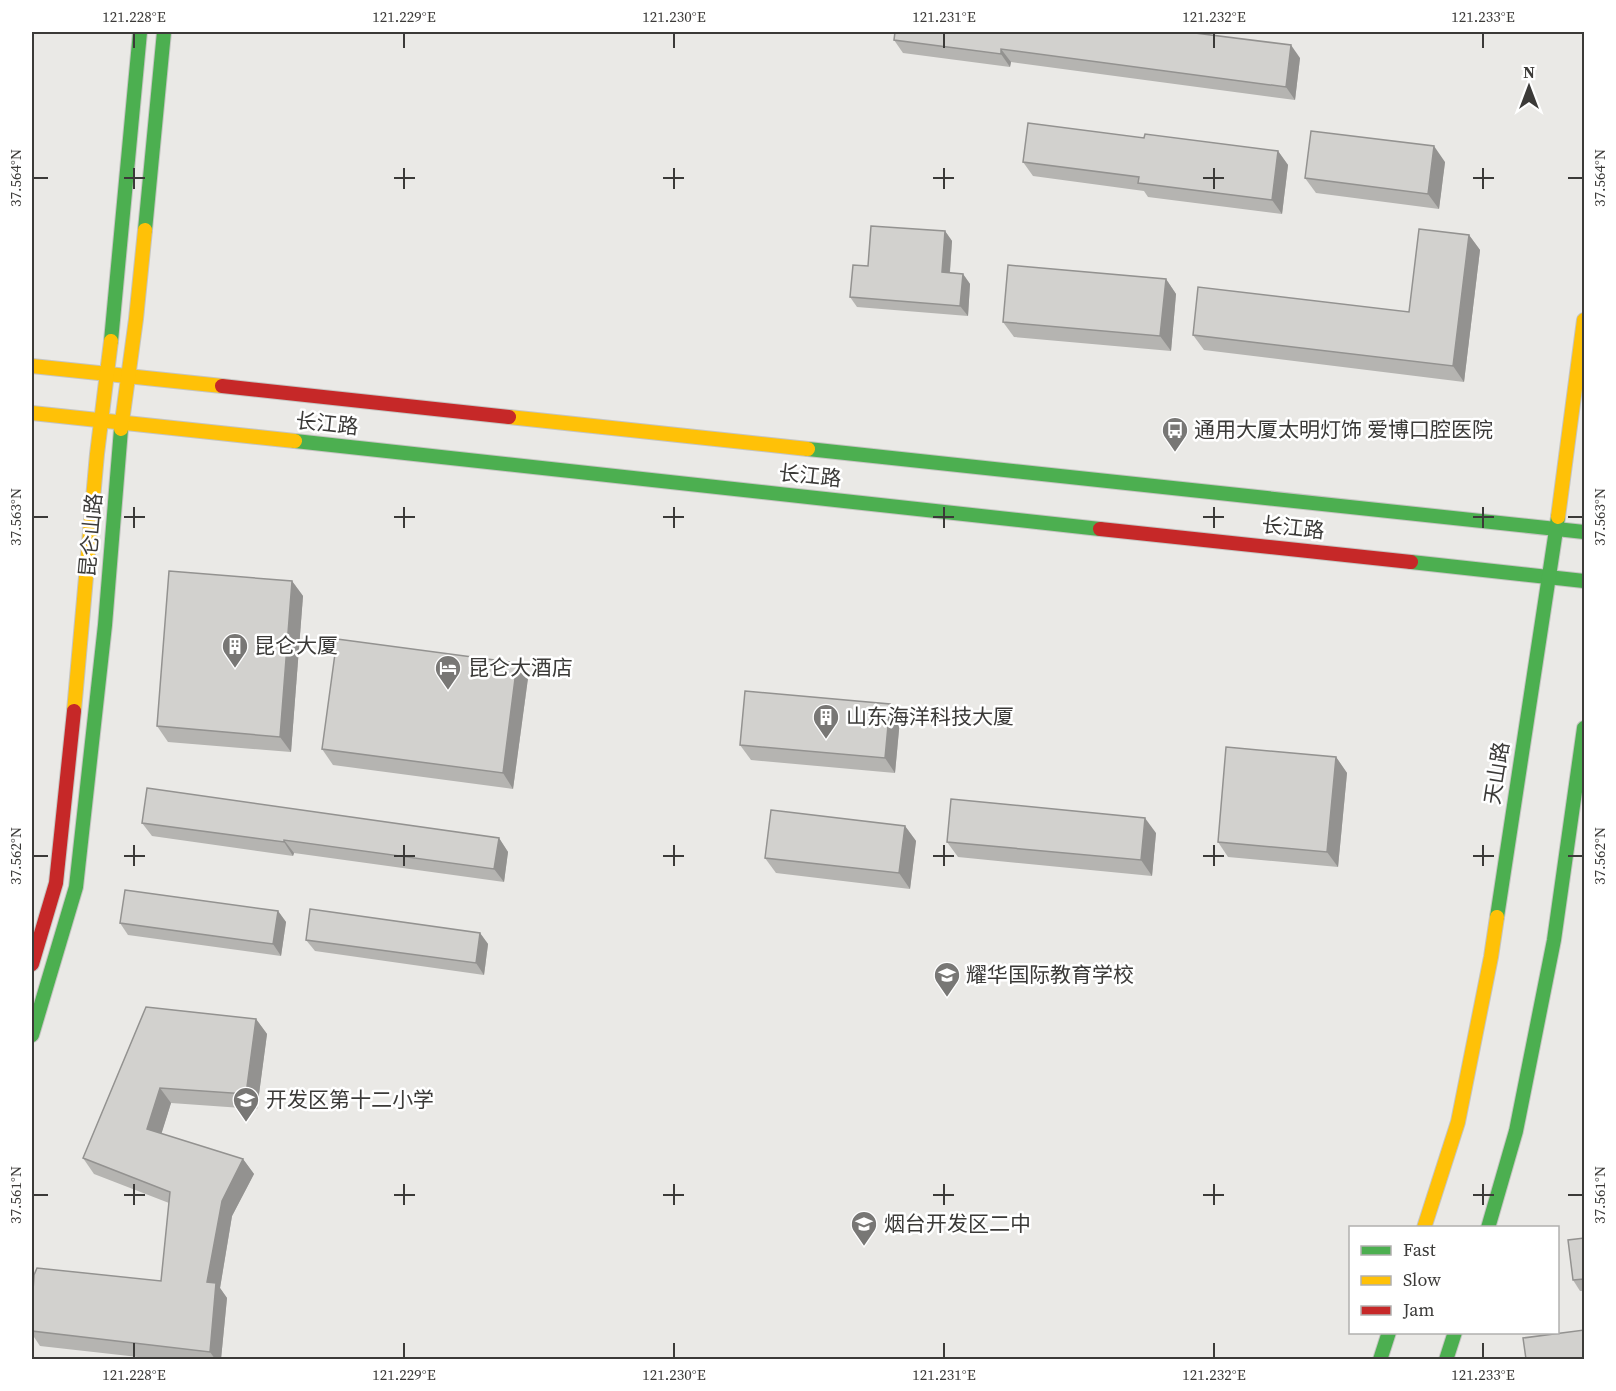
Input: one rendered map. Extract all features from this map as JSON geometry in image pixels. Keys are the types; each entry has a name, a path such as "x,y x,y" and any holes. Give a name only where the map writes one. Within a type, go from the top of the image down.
{"street":[{"name":"昆仑山路","path":"32,964 56,883 97,454 108,375 140,32"},
{"name":"昆仑山路","path":"32,1035 76,887 105,625 118,456 129,378 164,32"},
{"name":"天山路","path":"1424,1226 1458,1122 1491,957 1550,576 1584,320"},
{"name":"长江路","path":"32,366 1584,532"},
{"name":"长江路","path":"32,413 1584,581"},
{"path":"1488,1226 1516,1131 1554,940 1584,728"},
{"path":"1380,1359 1388,1334"},
{"path":"1446,1359 1454,1334"}],"building":[{"path":"895,32 1187,32 1291,45 1286,87 1001,49 1001,54 894,40"},
{"path":"1028,123 1144,138 1145,134 1278,151 1272,200 1138,183 1139,177 1023,162"},
{"path":"1311,131 1434,146 1428,194 1305,178"},
{"path":"871,226 945,231 942,272 963,274 960,306 850,297 853,265 868,266"},
{"path":"1419,229 1469,235 1453,366 1193,335 1198,287 1409,312"},
{"path":"1008,265 1166,279 1160,336 1003,322"},
{"name":"昆仑大厦","path":"169,571 292,581 280,737 157,726"},
{"path":"337,639 517,663 503,773 322,749"},
{"name":"山东海洋科技大厦","path":"745,691 890,704 885,758 740,745"},
{"path":"1226,747 1336,757 1327,852 1218,842"},
{"path":"147,788 499,838 494,869 142,823"},
{"path":"951,799 1145,818 1141,860 947,842"},
{"path":"771,810 905,826 899,873 765,858"},
{"path":"125,890 278,911 273,944 120,923"},
{"path":"310,909 480,933 476,963 306,940"},
{"path":"146,1007 256,1019 246,1094 160,1088 147,1129 243,1159 222,1201 207,1282 216,1283 210,1352 32,1331 34,1275 37,1268 161,1281 170,1192 83,1158"},
{"path":"1584,1238 1584,1279 1573,1280 1568,1240"},
{"path":"1584,1330 1584,1359 1526,1359 1523,1338"}],"traffic: fast":[{"path":"111,341 140,32"},
{"path":"145,230 164,32"},
{"path":"32,1035 76,887 105,625 121,429"},
{"path":"295,441 1100,529"},
{"path":"808,449 1584,532"},
{"path":"1497,917 1558,517"},
{"path":"1411,562 1584,581"},
{"path":"1489,1226 1516,1131 1554,940 1584,728"},
{"path":"1380,1360 1388,1334"},
{"path":"1446,1360 1454,1334"}],"traffic: slow":[{"path":"121,429 145,230"},
{"path":"1558,517 1584,320"},
{"path":"74,711 97,454 111,341"},
{"path":"32,366 222,386"},
{"path":"32,413 295,441"},
{"path":"509,417 808,449"},
{"path":"1425,1226 1458,1122 1497,917"}],"traffic: jam":[{"path":"222,386 509,417"},
{"path":"1100,529 1411,562"},
{"path":"32,964 56,883 74,711"}],"place":[{"name":"通用大厦太明灯饰 爱博口腔医院","path":"1175,453"},
{"name":"昆仑大厦","path":"235,669"},
{"name":"昆仑大酒店","path":"448,691"},
{"name":"山东海洋科技大厦","path":"826,740"},
{"name":"耀华国际教育学校","path":"947,998"},
{"name":"开发区第十二小学","path":"246,1123"},
{"name":"烟台开发区二中","path":"864,1247"}]}
